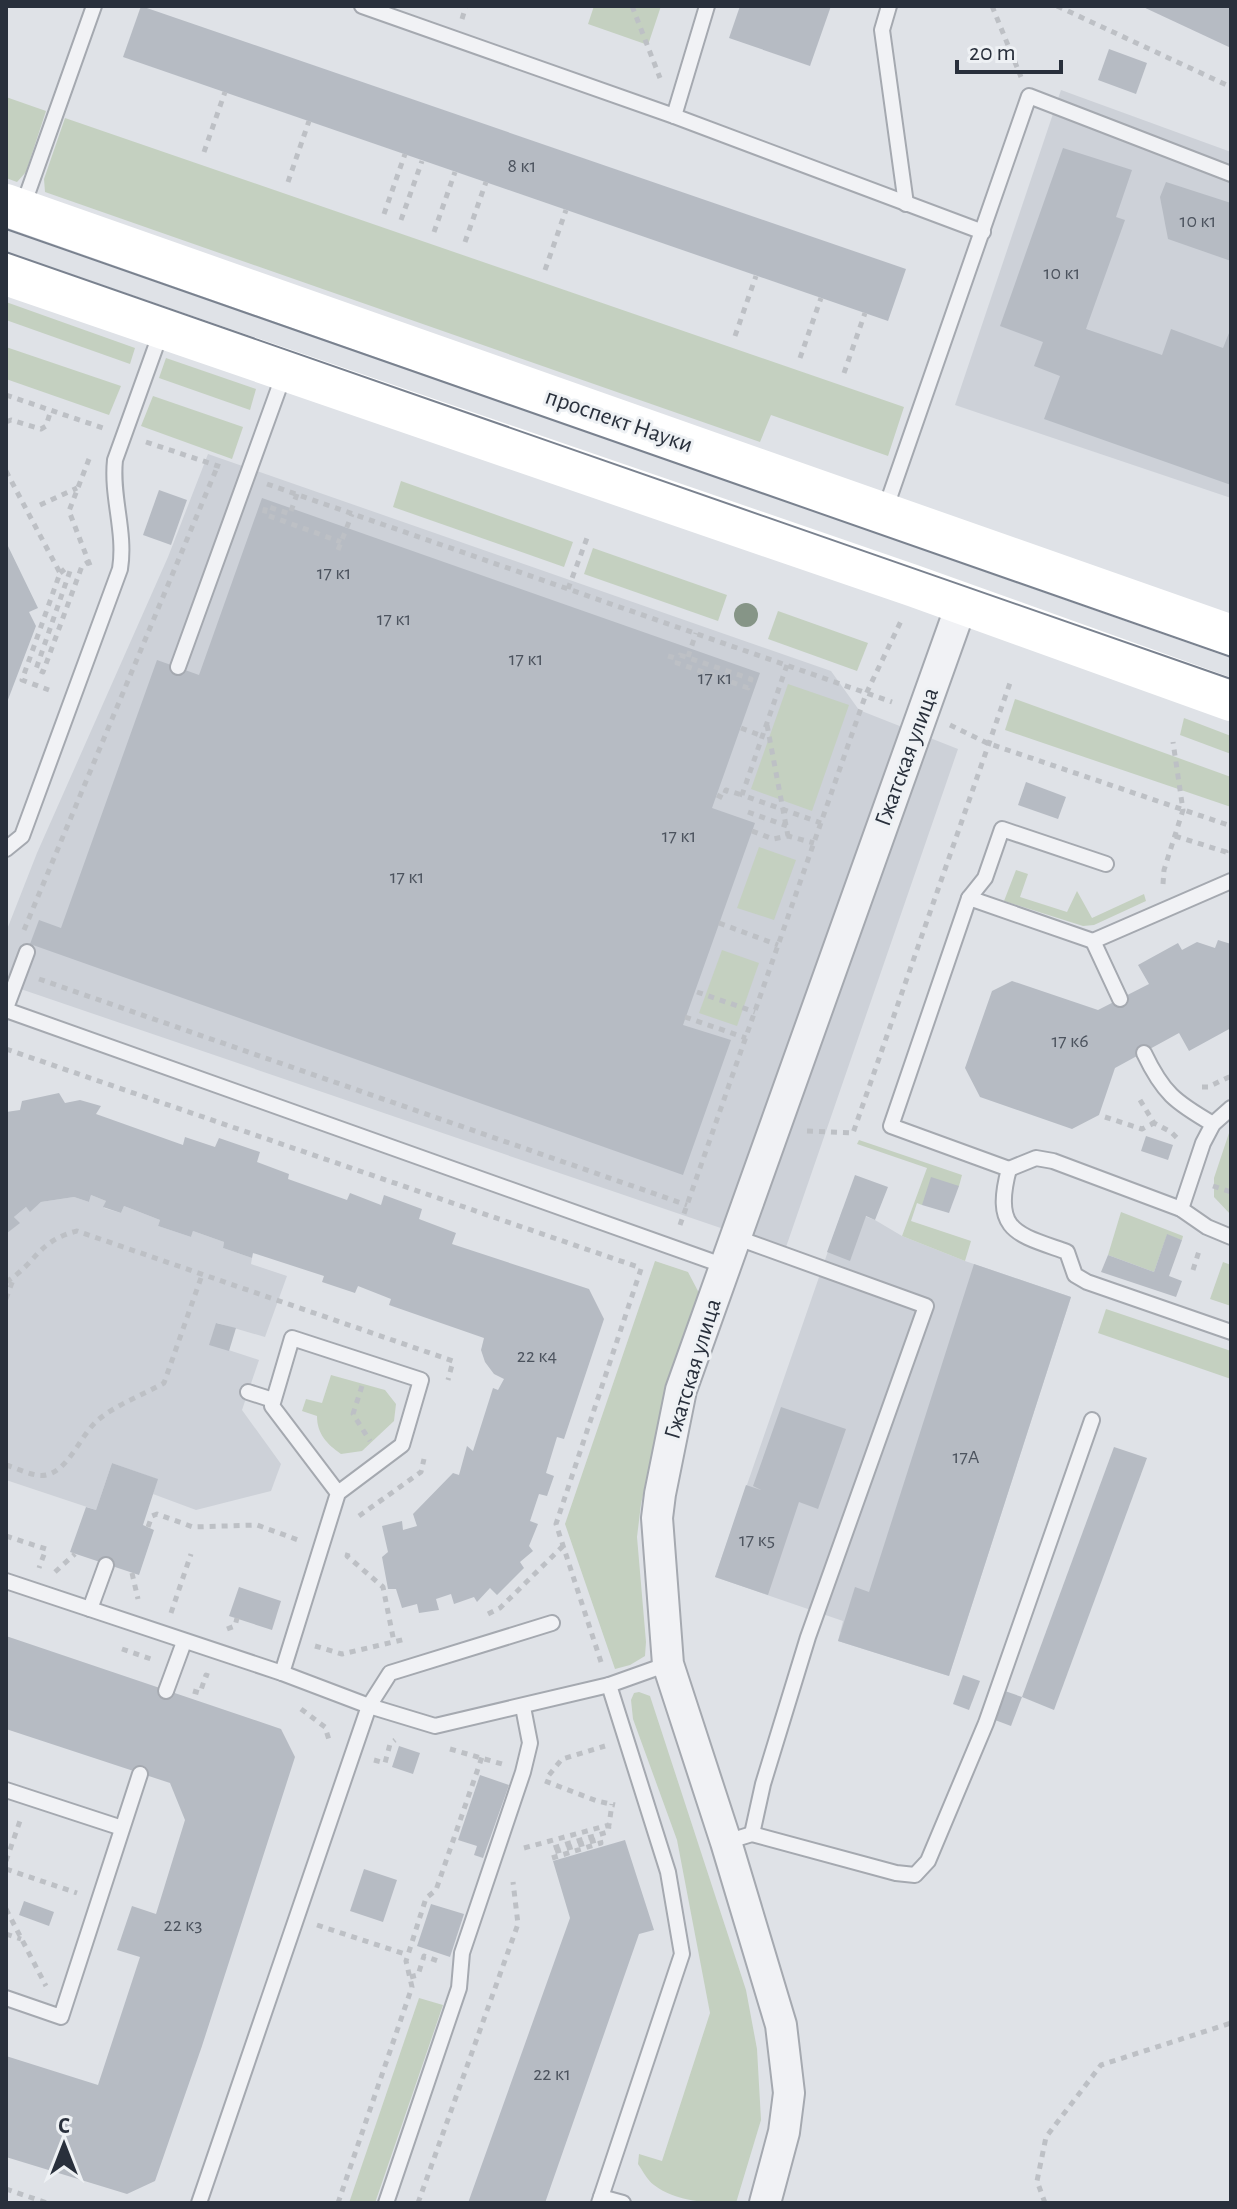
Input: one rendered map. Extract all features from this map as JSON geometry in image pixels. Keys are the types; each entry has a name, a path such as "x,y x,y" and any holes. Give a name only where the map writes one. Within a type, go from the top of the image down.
{"main road":[{"name":"проспект Науки","path":"14,208 1231,636"},
{"path":"6,274 962,603 1231,700"}],"street":[{"name":"Гжатская улица","path":"765,2203 784,2132 789,2093 781,2025 739,1838 668,1664 657,1518 681,1390 962,603"}],"lane":[{"path":"14,208 94,6"},
{"path":"362,6 674,116 983,232"},
{"path":"674,116 707,6"},
{"path":"889,6 882,30 906,204"},
{"path":"884,514 1029,96 1231,174"},
{"path":"6,849 22,836 120,569 123,549 113,481 115,460 162,330"},
{"path":"178,667 285,372"},
{"path":"1106,864 1002,829 985,878 969,898 891,1126 1009,1169 1036,1158 1053,1161 1181,1209 1207,1227 1231,1237"},
{"path":"969,898 1093,941 1231,881"},
{"path":"1093,941 1120,999"},
{"path":"27,952 6,1009 725,1266"},
{"path":"1146,1056 1161,1085 1178,1103 1213,1124"},
{"path":"1181,1209 1203,1143 1213,1124 1231,1108"},
{"path":"1009,1169 1003,1190 1005,1214 1017,1234 1067,1252 1075,1275 1087,1282 1231,1332"},
{"path":"735,1237 926,1306 808,1637 763,1784 739,1838 896,1873 915,1875 928,1861 986,1723 1092,1420"},
{"path":"282,1673 338,1493 402,1445 421,1380 292,1338 273,1400 275,1410 338,1493"},
{"path":"248,1392 273,1400"},
{"path":"90,1609 106,1565"},
{"path":"6,1581 435,1726 609,1685 668,1664"},
{"path":"199,2203 369,1706 390,1673 552,1623"},
{"path":"166,1691 184,1642"},
{"path":"609,1685 668,1872 682,1954 600,2200 623,2203"},
{"path":"386,2203 459,1988 462,1953 523,1772 530,1743 523,1707"},
{"path":"6,1998 61,2017 140,1774"},
{"path":"6,1790 122,1828"}],"path":[{"path":"632,6 674,116"},
{"path":"992,6 1029,96"},
{"path":"1057,6 1231,87"},
{"path":"204,152 225,92"},
{"path":"288,182 309,121"},
{"path":"384,214 405,154"},
{"path":"401,220 422,161"},
{"path":"434,232 455,172"},
{"path":"465,242 486,182"},
{"path":"545,270 566,210"},
{"path":"735,336 756,276"},
{"path":"800,358 821,298"},
{"path":"844,373 865,313"},
{"path":"6,395 218,465 866,694 923,711 987,743 1231,826"},
{"path":"6,422 11,420 41,429 46,426 51,410"},
{"path":"97,440 101,428"},
{"path":"87,580 92,566 69,511 92,452"},
{"path":"27,952 20,939 218,465"},
{"path":"6,471 60,573"},
{"path":"40,505 78,487"},
{"path":"297,494 290,514 266,506 264,514 341,542"},
{"path":"338,550 352,514"},
{"path":"568,589 587,538"},
{"path":"49,690 22,680 60,573 65,569 70,571 36,669 43,672 82,566 90,561"},
{"path":"672,1248 866,694 895,639 904,614"},
{"path":"688,657 696,633"},
{"path":"680,655 688,657 751,679 748,688 677,663 678,659 680,655"},
{"path":"668,656 678,659"},
{"path":"742,795 787,665"},
{"path":"44,704 54,676"},
{"path":"774,1130 853,1133 1010,683"},
{"path":"767,724 788,836"},
{"path":"741,728 763,736"},
{"path":"1164,870 1183,810 1173,742"},
{"path":"717,795 723,798 726,790 821,823"},
{"path":"748,812 787,826"},
{"path":"752,831 773,839 788,836 814,843"},
{"path":"1175,836 1226,852 1224,858 1212,864"},
{"path":"1163,887 1176,881"},
{"path":"719,923 778,945"},
{"path":"19,972 687,1205"},
{"path":"697,992 755,1012"},
{"path":"685,1017 746,1038"},
{"path":"6,1049 641,1268"},
{"path":"1146,1056 1125,1070 1154,1123 1171,1132 1180,1143"},
{"path":"1194,1086 1208,1087 1231,1076"},
{"path":"1105,1117 1142,1129 1154,1123"},
{"path":"6,1282 49,1241 77,1231 277,1301"},
{"path":"609,1685 556,1524 650,1241"},
{"path":"6,1465 39,1476 51,1473 66,1463 91,1426 102,1416 164,1383 202,1275"},
{"path":"6,1299 15,1276"},
{"path":"377,1335 353,1414 382,1460"},
{"path":"148,1527 154,1514 193,1527 257,1525 347,1556"},
{"path":"6,1536 46,1549 38,1571 51,1575 75,1554"},
{"path":"486,1616 500,1608 564,1545"},
{"path":"170,1614 191,1554"},
{"path":"383,1587 394,1642"},
{"path":"293,1639 342,1654 410,1638"},
{"path":"119,1648 161,1662"},
{"path":"194,1682 191,1690 200,1693 206,1675 219,1680"},
{"path":"299,1707 325,1727 331,1746 385,1763 390,1744 400,1737"},
{"path":"545,1780 562,1759 609,1745"},
{"path":"441,1747 482,1757 597,1801 621,1806"},
{"path":"338,2203 412,1987 406,1961 426,1898 436,1890 482,1757"},
{"path":"552,1858 601,1843 600,1839 554,1852 553,1848 608,1832 612,1804"},
{"path":"520,1849 609,1825"},
{"path":"6,1869 99,1900"},
{"path":"418,2203 518,1924 512,1872"},
{"path":"6,1909 61,2017"},
{"path":"297,1918 408,1955"},
{"path":"6,1934 22,1939"},
{"path":"410,1977 418,1975 422,1962"},
{"path":"1045,2203 1037,2181 1046,2137 1101,2065 1231,2023"},
{"path":"6,2189 47,2203"}],"shaded area":[{"path":"1061,90 1231,152 1231,498 955,405"},
{"path":"208,454 831,671 859,710 958,749 785,1250 6,984 6,932 37,853 168,557"},
{"path":"91,1195 106,1201 104,1208 121,1213 124,1206 160,1220 158,1226 191,1237 193,1231 224,1242 223,1248 252,1258 251,1264 287,1276 265,1337 217,1323 210,1344 259,1360 242,1410 281,1464 271,1491 196,1510 153,1494 157,1479 112,1463 96,1510 6,1480 6,1234 19,1223 14,1217 26,1207 30,1211 41,1202 74,1197 89,1202"},
{"path":"843,1208 965,1261 1071,1297 949,1676 838,1641 843,1621 715,1577"}],"green space":[{"path":"594,6 661,6 648,45 588,24"},
{"path":"6,97 46,111 26,172 17,182 6,178"},
{"path":"65,118 904,407 888,456 771,415 760,442 45,192 44,179"},
{"path":"6,302 135,348 130,364 6,320"},
{"path":"6,347 121,386 109,415 6,379"},
{"path":"166,358 256,389 250,410 159,378"},
{"path":"153,396 243,427 232,459 141,426"},
{"path":"401,481 573,542 564,567 393,507"},
{"path":"593,548 727,595 718,621 584,574"},
{"path":"778,611 868,643 857,671 768,639"},
{"path":"788,684 849,705 812,811 751,789"},
{"path":"1015,699 1231,777 1231,807 1005,730"},
{"path":"1184,718 1231,736 1231,754 1180,735"},
{"path":"759,847 796,860 774,920 737,908"},
{"path":"1016,870 1028,874 1020,897 1067,912 1077,891 1092,918 1144,894 1146,901 1094,925 1083,926 1004,901"},
{"path":"722,950 759,963 737,1026 699,1013"},
{"path":"1231,1127 1231,1215 1214,1197 1214,1178"},
{"path":"859,1140 962,1175 959,1186 922,1205 917,1203 911,1221 971,1241 965,1261 902,1236 927,1168 857,1144"},
{"path":"1121,1212 1183,1236 1182,1240 1167,1235 1154,1272 1108,1255"},
{"path":"655,1261 688,1272 699,1293 664,1400 641,1504 637,1537 645,1656 615,1669 565,1524"},
{"path":"1223,1262 1231,1265 1231,1306 1210,1299"},
{"path":"1106,1309 1231,1351 1231,1379 1098,1333"},
{"path":"331,1375 385,1390 396,1404 394,1421 362,1451 341,1454 324,1438 317,1416 302,1411 306,1399 322,1403"},
{"path":"634,1693 650,1696 746,1990 757,2049 761,2120 736,2203 704,2202 672,2195 652,2183 638,2164 639,2154 662,2161 710,2013 677,1840 633,1719 631,1700"},
{"path":"419,1998 443,2005 375,2203 349,2203"}],"building":[{"path":"141,6 906,269 888,321 123,57"},
{"path":"740,6 831,6 810,66 729,38"},
{"path":"1141,6 1231,6 1231,48"},
{"path":"1109,49 1147,63 1136,94 1098,80"},
{"path":"1063,148 1132,170 1116,217 1125,220 1086,329 1162,355 1171,329 1223,348 1231,328 1231,485 1044,419 1060,376 1034,366 1043,342 1000,326"},
{"path":"1166,182 1231,203 1231,261 1168,239 1160,197"},
{"path":"159,490 187,500 171,545 143,535"},
{"path":"262,498 760,673 712,808 755,823 683,1025 731,1040 683,1175 30,944 39,920 61,928 157,660 199,675"},
{"path":"6,542 38,608 29,612 36,626 6,705"},
{"path":"1026,782 1066,797 1058,819 1018,805"},
{"path":"1218,940 1231,944 1231,1028 1189,1051 1179,1033 1115,1068 1099,1115 1072,1129 980,1097 965,1068 992,991 1012,981 1098,1010 1149,984 1138,965 1178,943 1182,950 1197,942 1215,948"},
{"path":"59,1093 65,1103 80,1100 101,1106 96,1114 183,1145 185,1137 215,1147 219,1138 260,1152 257,1162 289,1174 288,1179 347,1200 350,1193 381,1205 384,1195 422,1209 419,1219 456,1233 452,1244 589,1289 604,1319 564,1439 557,1437 546,1473 554,1476 547,1496 539,1494 530,1521 538,1524 529,1546 533,1551 520,1562 524,1568 497,1595 490,1588 477,1602 474,1597 454,1604 451,1594 436,1599 439,1610 419,1613 417,1604 402,1608 396,1589 388,1589 382,1557 388,1552 382,1526 402,1521 403,1530 417,1526 413,1514 453,1473 459,1475 467,1446 473,1451 493,1388 498,1390 504,1379 494,1374 485,1362 481,1350 484,1338 389,1305 391,1299 358,1286 355,1293 322,1282 324,1276 253,1253 252,1258 223,1248 224,1242 193,1231 191,1237 158,1226 160,1220 124,1206 121,1213 103,1207 106,1201 91,1195 89,1202 74,1197 41,1202 30,1212 26,1207 14,1217 20,1223 6,1234 6,1112 20,1110 22,1101"},
{"path":"1146,1136 1173,1145 1168,1160 1141,1151"},
{"path":"855,1175 888,1187 875,1220 866,1216 850,1261 827,1252"},
{"path":"931,1177 959,1186 949,1213 922,1205"},
{"path":"1167,1234 1182,1240 1169,1276 1182,1281 1176,1297 1101,1272 1108,1255 1154,1272"},
{"path":"974,1264 1071,1297 949,1676 838,1641 855,1587 869,1592"},
{"path":"216,1323 236,1328 229,1351 209,1345"},
{"path":"781,1407 846,1429 818,1509 799,1502 768,1595 715,1577 746,1485 761,1490 753,1486"},
{"path":"1114,1447 1147,1458 1054,1710 1022,1697"},
{"path":"112,1463 158,1479 143,1525 154,1530 139,1575 70,1552 86,1507 96,1510"},
{"path":"239,1587 281,1601 272,1630 229,1616"},
{"path":"6,1636 281,1729 295,1757 155,2181 127,2194 6,2157 6,2056 98,2085 140,1957 117,1950 132,1906 156,1914 185,1820 170,1783 6,1729"},
{"path":"963,1675 980,1681 969,1710 953,1704"},
{"path":"1005,1691 1022,1697 1011,1726 995,1720"},
{"path":"399,1746 420,1753 413,1774 392,1767"},
{"path":"480,1775 509,1785 483,1858 474,1855 477,1846 458,1840"},
{"path":"625,1840 654,1930 639,1934 545,2203 468,2203 570,1918 553,1861"},
{"path":"364,1869 397,1880 383,1922 350,1911"},
{"path":"24,1901 54,1912 49,1926 19,1915"},
{"path":"431,1904 464,1914 450,1957 417,1946"}],"tram line":[{"path":"6,229 1231,657"},
{"path":"6,252 1231,679"}]}
